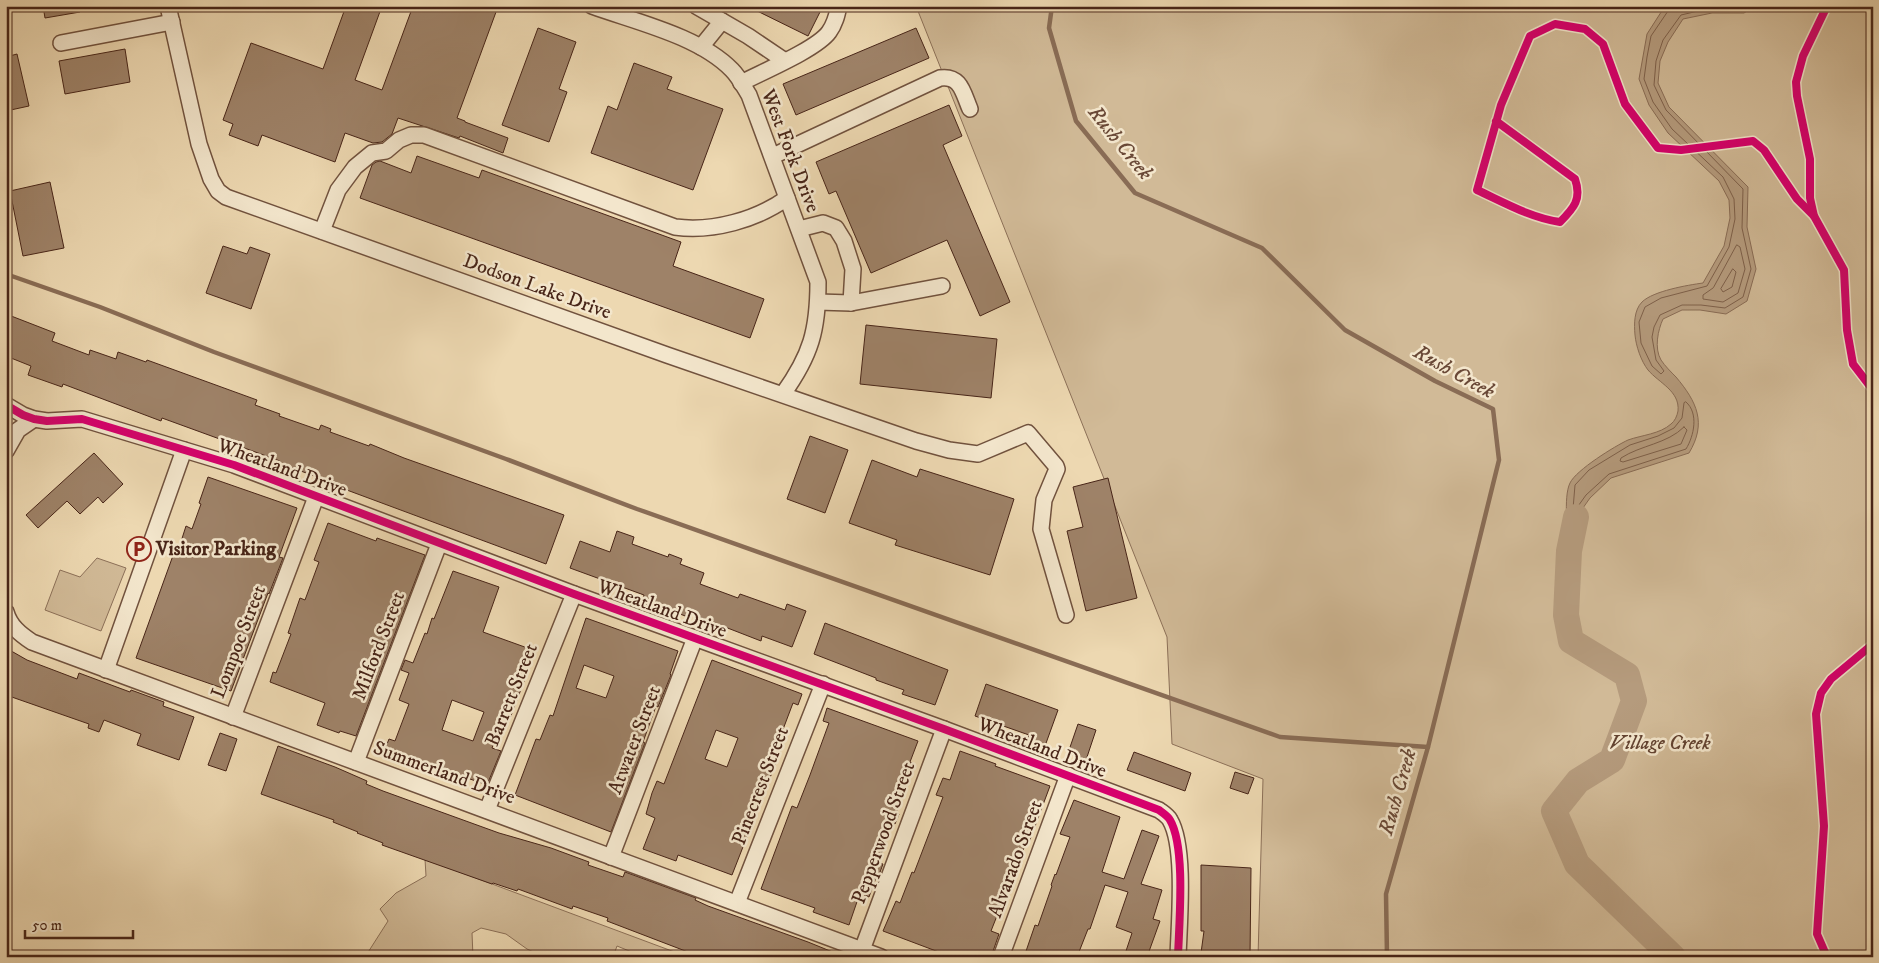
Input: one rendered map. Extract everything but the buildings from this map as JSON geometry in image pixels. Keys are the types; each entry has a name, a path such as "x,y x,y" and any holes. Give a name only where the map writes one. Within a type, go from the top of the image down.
{"street":[{"name":"Dodson Lake Drive","path":"168,6 199,144 211,179 218,191 226,197 667,355 916,441 949,450 978,454 1028,433 1057,469 1044,500 1041,529 1066,615"},
{"name":"West Fork Drive","path":"592,6 618,11 701,46 714,54 733,71 749,95 818,282 818,312 809,348 800,370 783,394"},
{"path":"696,6 785,61"},
{"path":"741,83 817,44 829,33 839,6"},
{"path":"701,46 722,21"},
{"path":"61,43 172,22"},
{"path":"773,156 940,78 949,76 957,81 970,109"},
{"path":"322,232 338,190 355,168 372,153 386,151 399,140 411,134 424,136 675,227 692,230 728,224 772,209 788,198"},
{"path":"799,229 823,223 836,228 844,241 853,269 852,302"},
{"path":"818,302 852,302 942,286"},
{"name":"Wheatland Drive","path":"6,405 34,419 82,419 234,465 439,544 823,684 1159,810 1171,821 1176,834 1180,860 1178,957"},
{"path":"6,451 18,430 34,419"},
{"path":"106,670 184,450"},
{"name":"Lompoc Street","path":"233,717 316,497"},
{"name":"Milford Street","path":"356,762 439,544"},
{"name":"Barrett Street","path":"487,810 574,594"},
{"name":"Summerland Drive","path":"6,612 8,619 18,632 32,642 881,957"},
{"name":"Atwater Street","path":"611,857 695,638"},
{"name":"Pinecrest Street","path":"737,903 823,684"},
{"name":"Pepperwood Street","path":"862,950 944,729"},
{"name":"Alvarado Street","path":"1001,957 1068,775"}],"green space":[{"path":"916,6 1873,6 1873,957 1258,957 1263,779 1172,744 1167,637"},
{"path":"97,558 126,568 101,631 45,610 60,570 80,577"},
{"path":"425,859 688,957 644,957 617,946 613,957 544,957 527,949 506,934 481,928 472,933 473,957 365,957 388,921 380,909 396,893 426,876"}],"water":[{"path":"1665,6 1755,6 1744,13 1712,13 1683,19 1668,42 1660,61 1658,83 1669,107 1748,187 1747,227 1756,269 1747,301 1726,314 1700,310 1682,310 1663,319 1658,339 1659,355 1664,364 1683,386 1694,404 1697,413 1698,432 1694,442 1689,453 1611,478 1590,498 1578,515 1569,551 1566,516 1570,483 1596,459 1628,440 1667,427 1674,421 1678,413 1676,398 1648,370 1639,353 1635,331 1637,309 1642,302 1654,295 1671,289 1703,283 1724,246 1730,218 1729,200 1719,181 1668,133 1649,105 1639,79 1647,34"}],"waterway":[{"name":"Rush Creek","path":"1052,6 1049,28 1076,121 1135,193 1262,248 1345,330 1435,381 1493,409 1499,460 1428,747 1386,894 1387,957"},
{"path":"6,274 100,307 214,352 637,509 1280,737 1428,747"},
{"name":"Village Creek","path":"1576,517 1569,551 1566,615 1571,641 1627,675 1634,701 1612,760 1578,781 1554,811 1577,864 1673,957"}],"cycle path":[{"path":"1827,6 1803,56 1796,82 1797,96 1810,159 1810,198 1814,216 1844,270 1847,330 1853,364 1873,390"},
{"path":"1496,121 1575,179 1578,192 1577,198 1573,208 1560,222 1538,217 1477,190 1501,105 1530,36 1555,24 1585,29 1603,44 1625,104 1658,148 1681,150 1753,141 1764,150 1797,199 1814,216"},
{"path":"6,405 34,419 47,421 82,419 234,465 574,594 944,729 1159,810 1170,820 1175,832 1178,848 1180,867 1178,957"},
{"path":"1827,957 1817,934 1824,826 1816,714 1821,693 1831,679 1873,644"}],"place":[{"name":"Visitor Parking","path":"139,549"}]}
